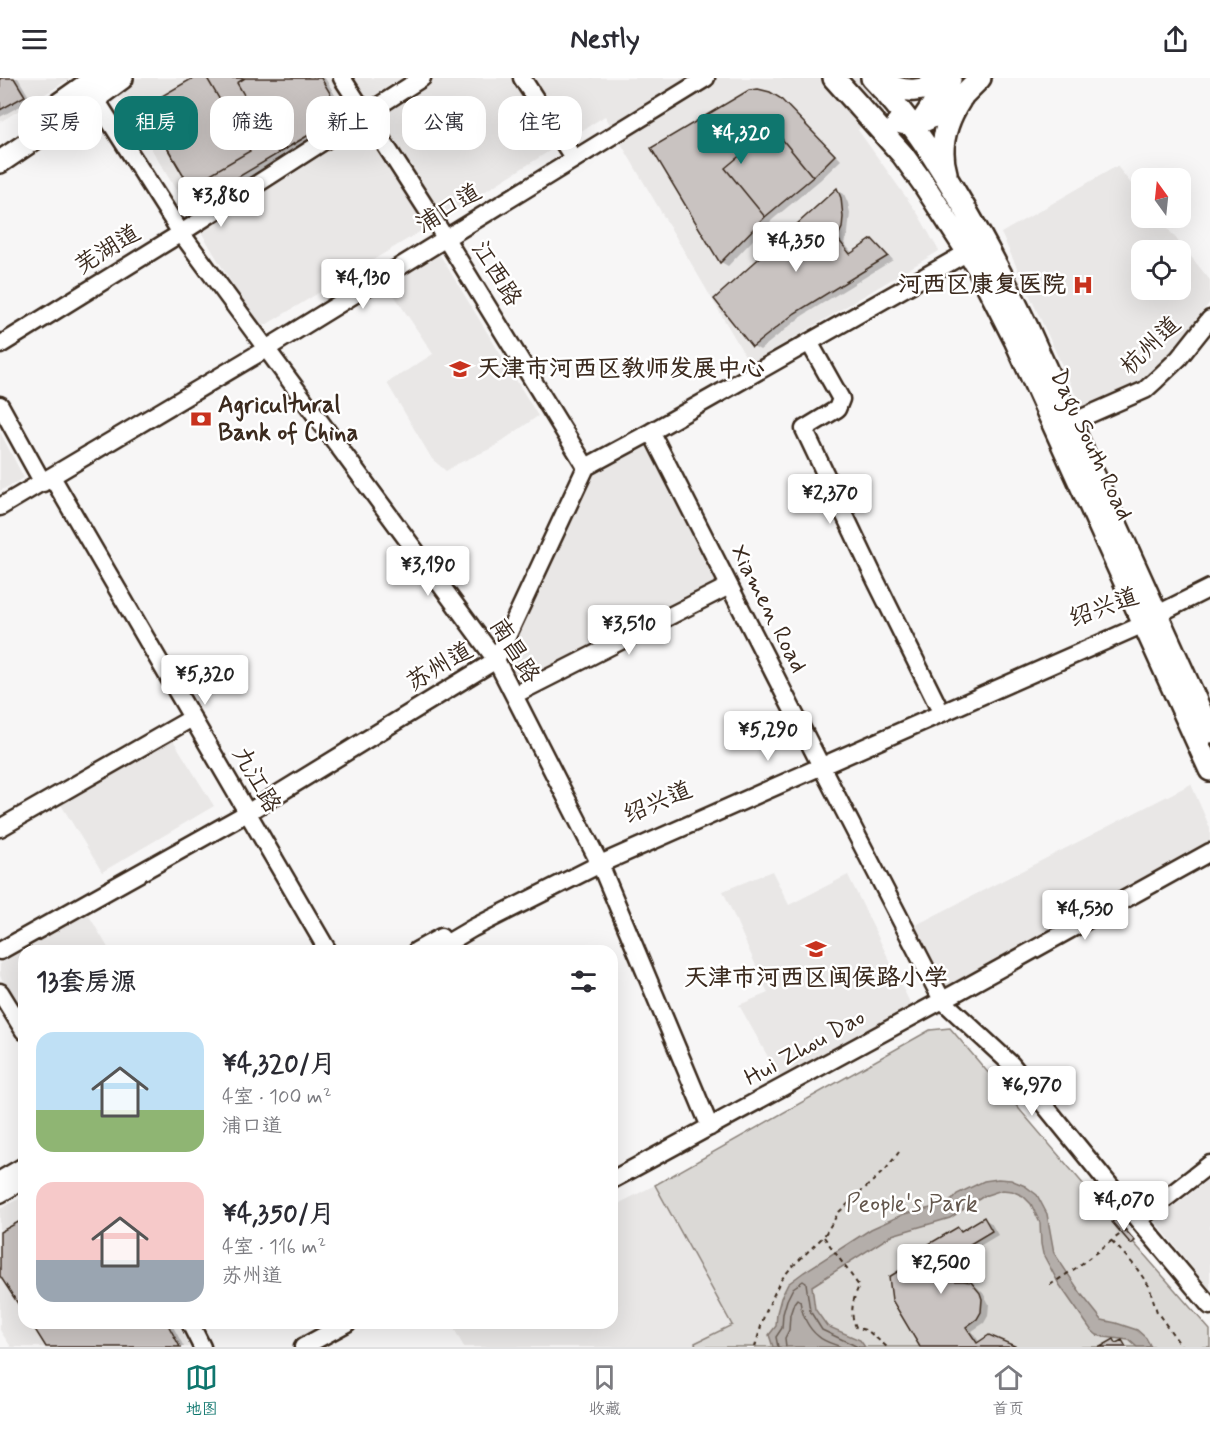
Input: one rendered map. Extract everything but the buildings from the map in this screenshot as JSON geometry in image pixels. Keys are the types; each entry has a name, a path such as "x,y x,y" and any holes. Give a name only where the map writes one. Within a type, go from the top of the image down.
{"main road":[{"path":"0,145 90,85 122,78"},
{"path":"874,78 896,88 914,91 932,87 950,78"},
{"path":"874,78 910,132"},
{"path":"910,132 950,78"},
{"path":"910,132 962,97 980,78"},
{"path":"0,162 90,85"},
{"path":"840,85 910,132"},
{"path":"948,180 944,159 944,139 949,120 962,97"},
{"name":"Dagu South Road","path":"910,132 948,180 999,268 1063,427 1148,618 1210,770"},
{"name":"Dagu South Road","path":"910,132 926,188 968,252 1063,427"},
{"name":"Dagu South Road","path":"1148,618 1210,732"}],"street":[{"name":"江西路","path":"342,78 354,96"},
{"name":"芜湖道","path":"390,99 422,78"},
{"path":"522,78 574,159"},
{"name":"浦口道","path":"0,507 266,349 706,78"},
{"name":"南昌路","path":"90,85 181,233 496,660 598,860 710,1127"},
{"name":"芜湖道","path":"0,345 310,150"},
{"name":"江西路","path":"389,150 586,467"},
{"path":"586,467 968,252"},
{"name":"杭州道","path":"1063,427 1144,390 1179,358 1210,319"},
{"path":"809,342 841,399 837,409 804,429 937,704"},
{"name":"九江路","path":"0,405 192,718 324,945"},
{"name":"Xiamen Road","path":"651,432 942,1000 1011,1064 1210,1306"},
{"name":"苏州道","path":"0,951 247,813 496,660 586,467"},
{"path":"514,695 729,586"},
{"name":"绍兴道","path":"427,945 467,922 710,807 819,763 1207,594"},
{"name":"绍兴道","path":"819,763 937,704 1116,626 1148,618"},
{"path":"0,828 192,718"},
{"name":"Hui Zhou Dao","path":"618,1176 1210,852"},
{"name":"绍兴道","path":"444,945 598,860"},
{"path":"0,992 18,1021"},
{"path":"1138,1220 1210,1164"},
{"path":"0,1180 18,1170"},
{"path":"0,1194 18,1184"},
{"path":"192,1329 202,1347"},
{"path":"303,1347 335,1329"}],"path":[{"path":"755,1347 764,1316 780,1281 824,1236 839,1212 850,1200 886,1168 899,1152"},
{"path":"1050,1285 1138,1220"},
{"path":"824,1236 859,1286 852,1310 856,1327 868,1331 887,1347"},
{"path":"1112,1241 1136,1266 1149,1286 1157,1312 1182,1347"}],"shaded area":[{"path":"0,78 71,78 42,96 18,96 18,111 0,122"},
{"path":"109,78 913,78 858,130 918,214 939,251 750,364 605,116 582,130 582,96 498,96 498,150 551,150 259,329 152,150 198,150 198,96 120,96"},
{"name":"河西区康复医院","path":"1117,166 1131,184 1131,228 1167,228 1177,240 1131,240 1131,300 1191,300 1191,257 1210,280 1210,302 1171,352 1131,388 1082,409 1001,233"},
{"name":"天津市河西区教师发展中心","path":"440,255 538,416 492,448 446,471 432,459 387,383 433,354 388,286"},
{"path":"0,432 24,478 0,491"},
{"path":"647,445 718,584 516,684 503,660 592,475"},
{"path":"173,740 214,806 102,872 60,803"},
{"path":"1191,784 1210,828 1210,845 949,989 914,926"},
{"name":"天津市河西区闽侯路小学","path":"772,871 789,905 848,875 913,1009 782,1082 739,1005 768,993 723,891"},
{"path":"88,914 106,945 33,945"},
{"path":"18,954 18,1004 0,976 0,964"},
{"path":"1210,1178 1210,1290 1155,1221"},
{"path":"655,1185 732,1326 695,1343 696,1347 464,1347 454,1329 618,1329 618,1204"},
{"path":"18,1199 18,1329 180,1329 189,1347 11,1347 0,1330 0,1209"}],"green space":[{"name":"People's Park","path":"950,1028 1210,1330 1210,1347 696,1347 695,1343 732,1325 655,1185 930,1030"}],"water":[{"path":"1011,1180 1037,1195 1047,1214 1054,1253 1082,1295 1102,1320 1137,1330 1146,1338 1151,1347 1137,1347 1129,1340 1104,1337 1091,1330 1059,1284 1043,1254 1040,1223 1031,1204 1023,1196 1002,1190 984,1196 950,1218 892,1235 812,1286 815,1309 827,1326 860,1340 865,1347 773,1347 769,1335 776,1326 781,1298 788,1284 804,1272 871,1229 904,1214 944,1205 957,1194 984,1181"}],"place":[{"name":"河西区康复医院","path":"1083,285"},
{"name":"天津市河西区教师发展中心","path":"460,369"},
{"name":"Agricultural Bank of China","path":"201,419"},
{"name":"天津市河西区闽侯路小学","path":"816,949"}]}
